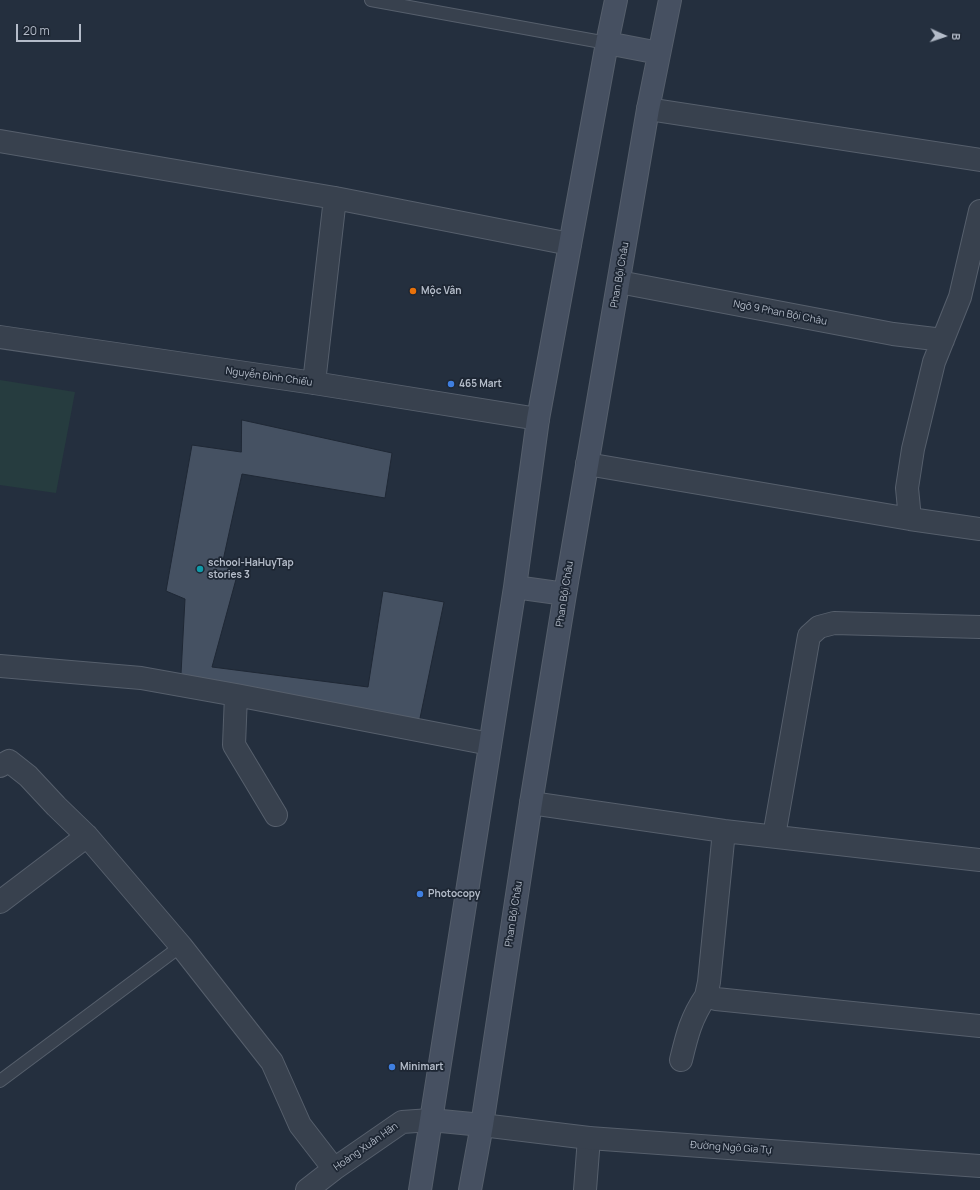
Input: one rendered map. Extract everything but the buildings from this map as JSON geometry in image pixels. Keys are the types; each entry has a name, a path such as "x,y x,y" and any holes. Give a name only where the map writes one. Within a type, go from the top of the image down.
{"main road":[{"path":"420,1190 515,587 538,419 616,0"},
{"name":"Phan Bội Châu","path":"470,1190 482,1125 531,803 565,594 648,109 670,0"},
{"path":"607,43 659,54"},
{"path":"515,587 565,594"},
{"path":"431,1120 482,1125"}],"street":[{"path":"648,109 980,160"},
{"path":"0,141 336,198 570,244"},
{"path":"314,383 336,198"},
{"path":"910,519 907,488 913,449 934,362 960,297 980,211"},
{"name":"Ngõ 9 Phan Bội Châu","path":"619,282 893,334 943,340"},
{"name":"Nguyễn Đình Chiểu","path":"0,337 314,383 538,419"},
{"path":"587,464 910,519 978,530 980,529"},
{"path":"774,836 808,636 819,627 834,622 980,627"},
{"path":"0,666 141,678 490,744"},
{"path":"236,695 234,745 276,815"},
{"path":"0,766 9,761 28,776 87,836 181,946 272,1062 300,1125 334,1169"},
{"path":"531,803 724,831 980,860"},
{"path":"681,1060 692,1019 706,996 709,982 724,831"},
{"path":"0,902 87,836"},
{"path":"706,996 716,1000 980,1026"},
{"name":"Hoàng Xuân Hãn","path":"307,1190 334,1169 402,1122 431,1120"},
{"name":"Đường Ngô Gia Tự","path":"482,1125 589,1138 980,1166"},
{"path":"585,1190 589,1138"}],"lane":[{"path":"371,0 607,43"},
{"path":"0,1081 181,946"}],"green space":[{"path":"0,380 75,392 56,493 0,485"}],"place":[{"name":"Mộc Vân","path":"413,291"},
{"name":"465 Mart","path":"451,384"},
{"name":"school-HaHuyTap stories 3","path":"200,569"},
{"name":"Photocopy","path":"420,894"},
{"name":"Minimart","path":"392,1067"}]}
